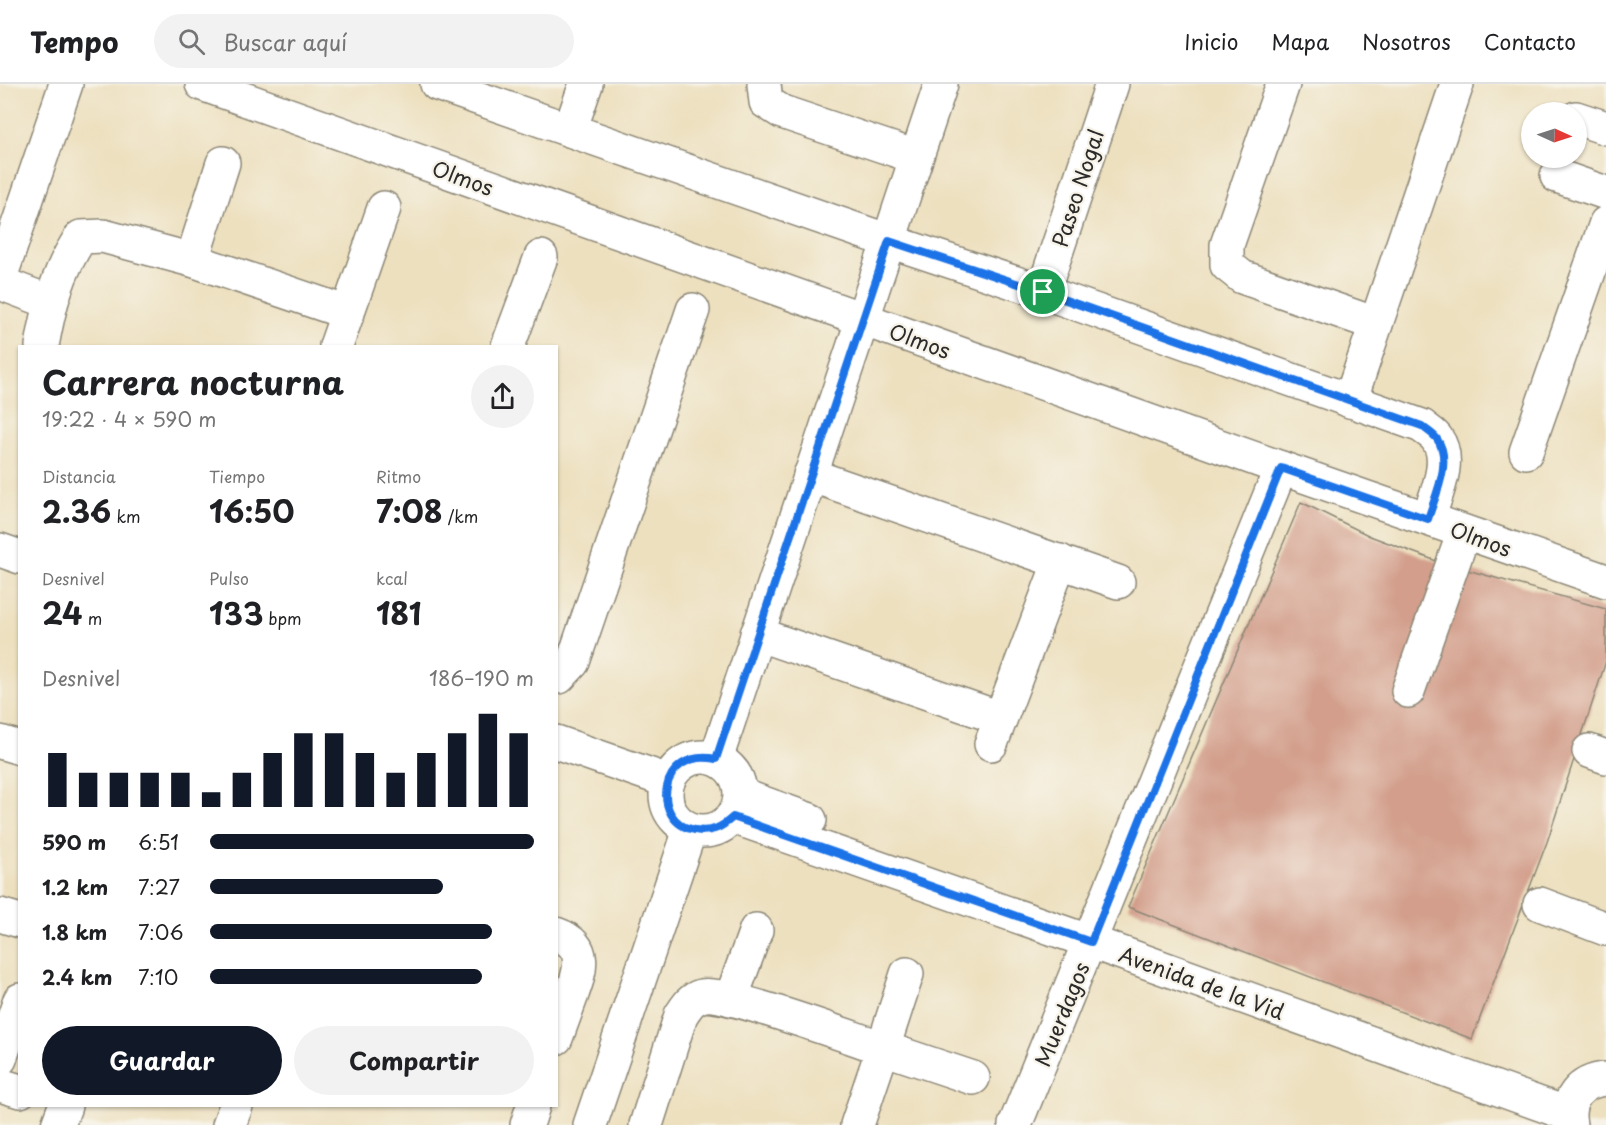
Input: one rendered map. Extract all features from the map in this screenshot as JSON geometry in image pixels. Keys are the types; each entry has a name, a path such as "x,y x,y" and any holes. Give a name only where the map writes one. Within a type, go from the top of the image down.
{"street":[{"path":"0,278 66,84"},
{"name":"Olmos","path":"202,84 1281,468 1606,581"},
{"path":"436,84 1043,292 1422,426 1437,439 1444,458 1428,519"},
{"path":"570,130 586,84"},
{"path":"764,84 766,102 782,112 916,157"},
{"path":"716,759 941,84"},
{"name":"Paseo Nogal","path":"1043,292 1112,84"},
{"path":"1283,84 1227,245 1227,265 1242,277 1376,324"},
{"path":"1350,401 1457,84"},
{"path":"1587,122 1606,128"},
{"path":"192,261 223,163"},
{"path":"1557,176 1606,193"},
{"path":"336,345 384,208"},
{"path":"1526,452 1606,223"},
{"path":"42,345 50,302 70,254 81,237 103,236 192,261 348,313"},
{"path":"508,345 541,257"},
{"path":"0,283 50,302"},
{"path":"558,677 573,662 693,310"},
{"name":"Muerdagos","path":"1016,1125 1281,468"},
{"path":"810,475 1118,582"},
{"path":"1408,691 1464,532"},
{"path":"0,550 18,555"},
{"path":"757,634 996,731 1060,561"},
{"path":"558,743 668,781"},
{"path":"704,756 716,759 726,764 734,773 739,784 737,806 724,825 713,831 690,830 680,824 667,804 665,793 668,781 673,771 682,763 704,756"},
{"name":"Avenida de la Vid","path":"737,806 1094,933 1571,1110"},
{"path":"590,1125 690,830"},
{"path":"1540,904 1606,928"},
{"path":"0,915 18,920"},
{"path":"731,999 756,930"},
{"path":"558,935 574,945 580,958 579,972 558,1032"},
{"path":"857,1125 907,974"},
{"path":"646,1125 681,1015 689,1002 702,995 731,999 973,1078"},
{"path":"0,1059 18,1006"},
{"path":"1571,1110 1584,1085 1594,1080 1606,1079"},
{"path":"0,1084 18,1090"},
{"path":"229,1125 236,1107"},
{"path":"526,1125 533,1107"}],"building":[{"path":"1301,502 1370,536 1439,562 1606,609 1606,661 1547,842 1472,1039 1128,907"}],"route":[{"path":"889,241 1043,292 1422,426 1437,439 1444,458 1428,519 1281,468 1091,942 733,817 713,831 690,830 672,815 665,793 673,771 682,763 704,756 716,759 889,241"}]}
